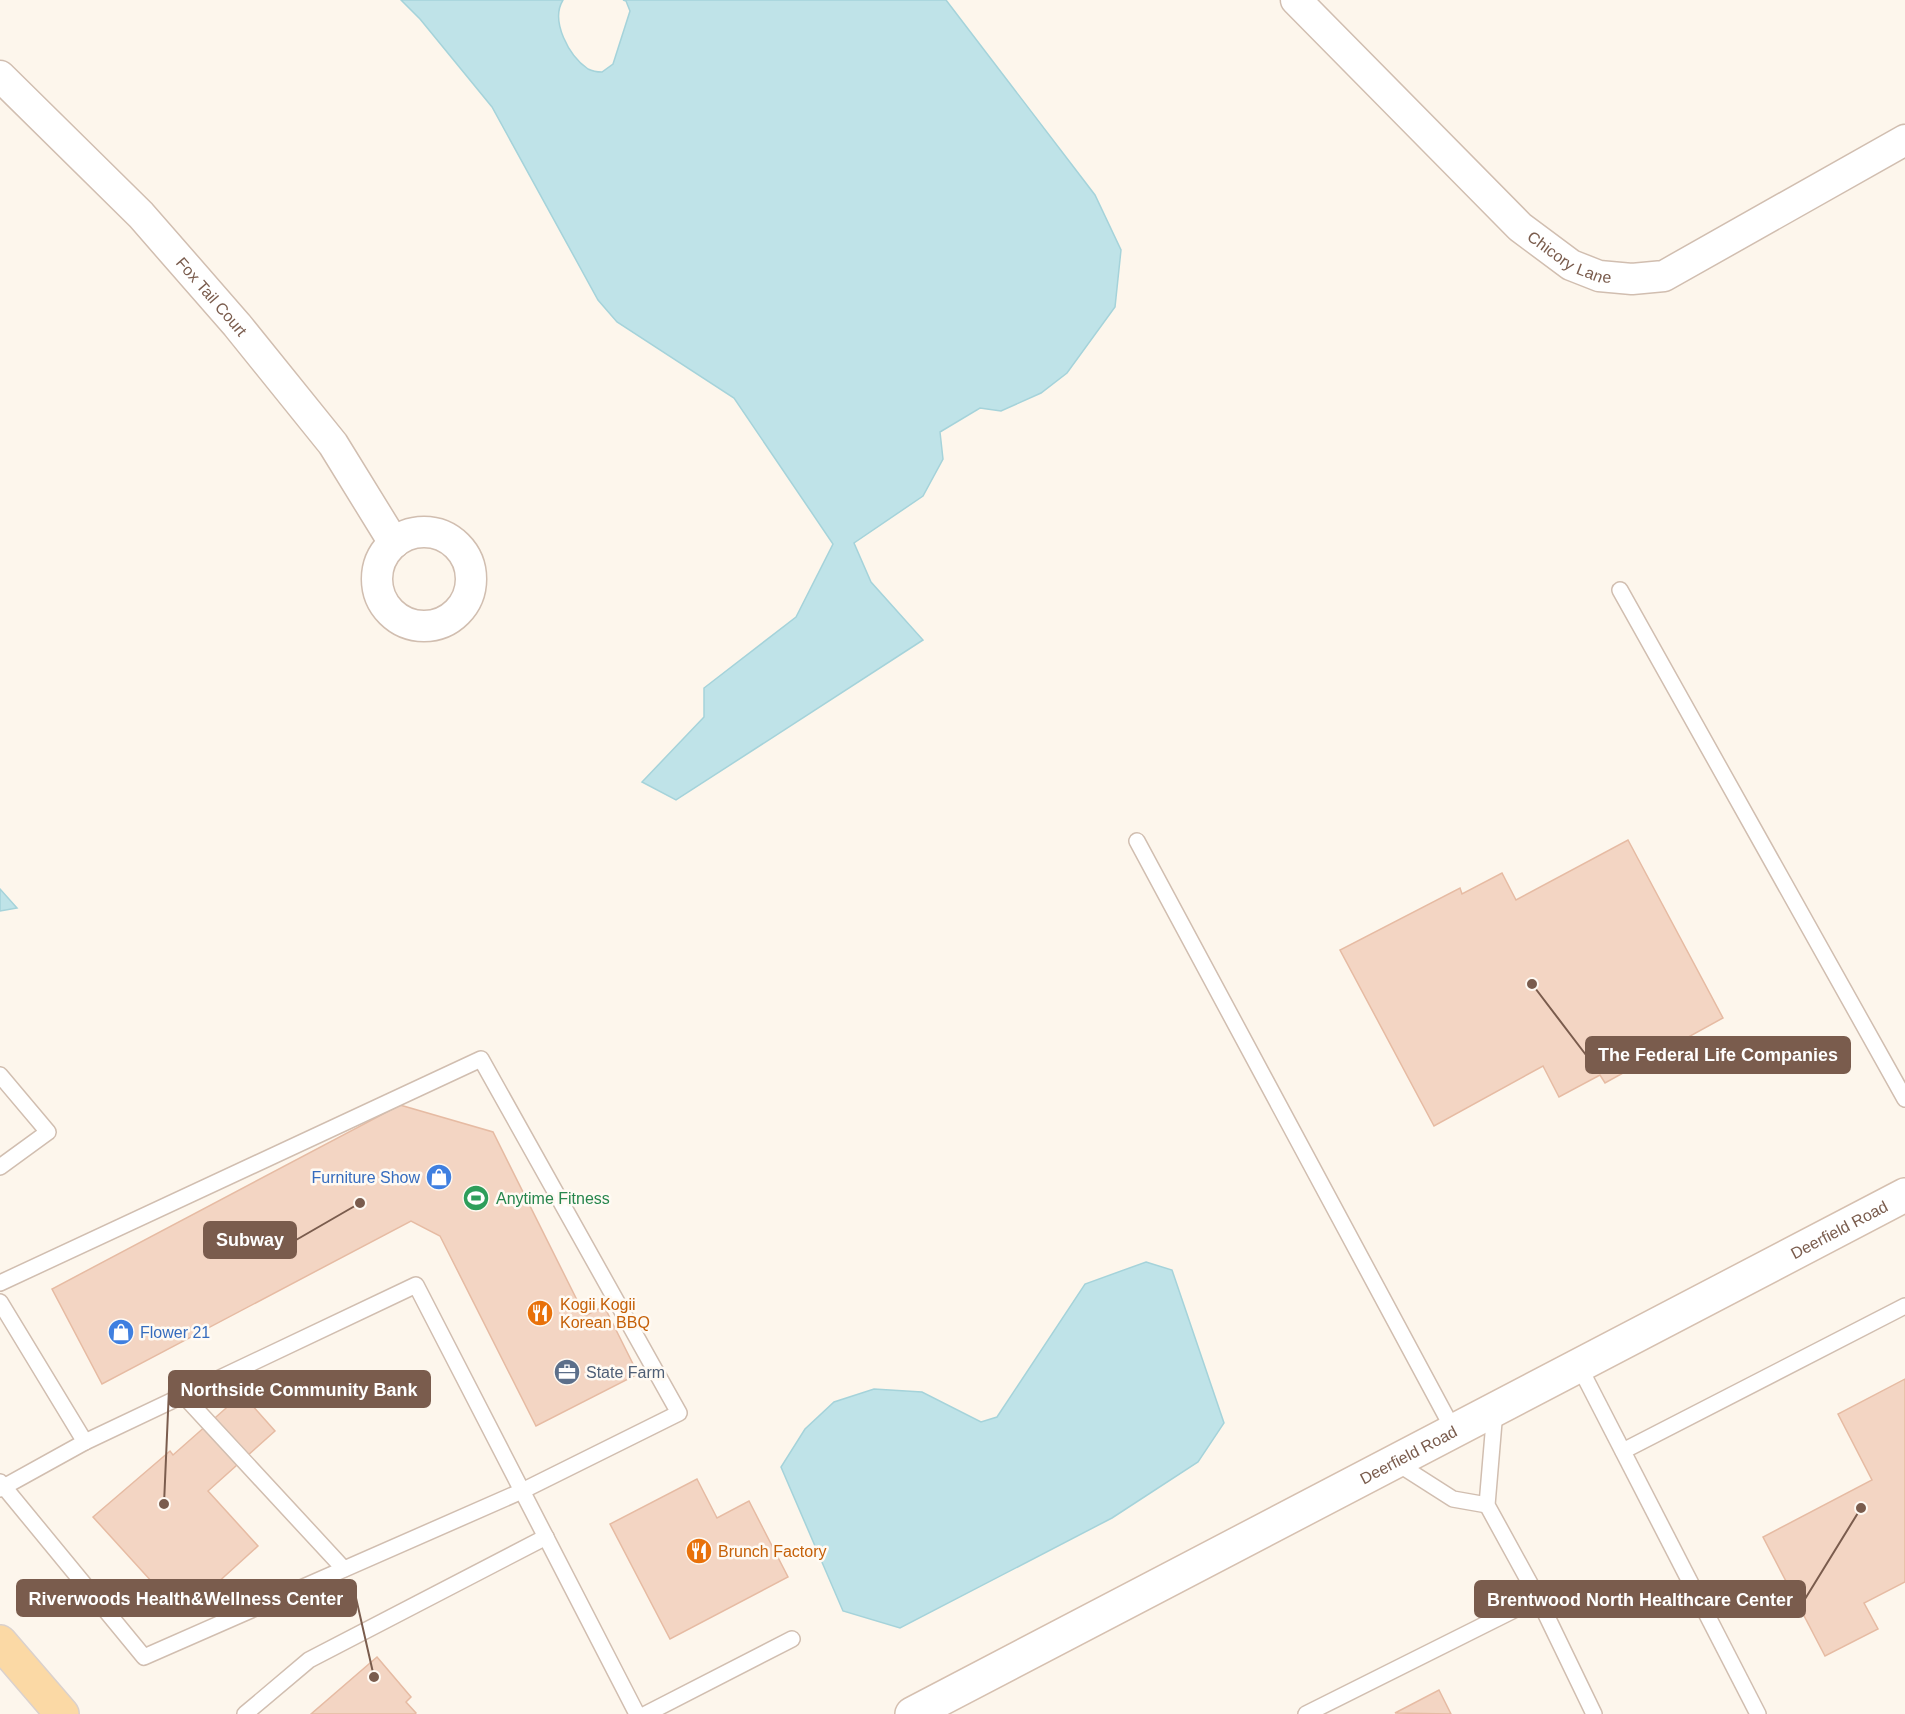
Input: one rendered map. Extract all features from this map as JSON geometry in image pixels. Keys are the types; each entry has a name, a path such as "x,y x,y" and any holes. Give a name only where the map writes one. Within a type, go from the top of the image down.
{"main road":[{"name":"Deerfield Road","path":"912,1714 938,1707 1495,1409 1905,1195"},
{"path":"0,1642 62,1714"}],"street":[{"name":"Chicory Lane","path":"1296,0 1520,227 1571,265 1599,276 1632,279 1664,276 1905,140"},
{"name":"Fox Tail Court","path":"0,76 141,215 237,325 333,444 394,543"}],"lane":[{"path":"1620,590 1905,1099"},
{"path":"1137,841 1454,1431"},
{"path":"0,1283 480,1059 679,1413 522,1491 144,1657 2,1486 85,1442 416,1285 522,1491 546,1537 637,1714"},
{"path":"0,1075 48,1132 0,1167"},
{"path":"0,1302 85,1442"},
{"path":"1623,1451 1905,1306"},
{"path":"1579,1366 1758,1714"},
{"path":"183,1395 344,1569"},
{"path":"1495,1409 1487,1505 1538,1598 1594,1714"},
{"path":"1395,1462 1454,1499 1487,1505"},
{"path":"245,1714 309,1659 546,1537"},
{"path":"1306,1714 1538,1598"},
{"path":"646,1714 792,1640"}],"water":[{"path":"401,0 563,0 560,8 560,28 568,47 588,69 602,72 613,64 630,11 626,1 623,0 946,0 1095,195 1121,250 1115,307 1067,373 1041,393 1001,411 980,408 940,432 943,459 923,496 854,543 871,582 923,640 676,800 642,782 704,717 704,688 796,617 833,544 734,398 617,322 598,300 492,107 420,19"},
{"path":"0,889 17,908 0,911"},
{"path":"1146,1262 1172,1270 1224,1423 1198,1462 1112,1518 900,1628 843,1611 781,1467 805,1429 834,1402 874,1389 922,1392 981,1422 997,1417 1085,1284"}],"building":[{"path":"1628,840 1723,1018 1605,1083 1600,1075 1559,1097 1543,1066 1434,1126 1340,950 1460,888 1462,894 1502,873 1516,900"},
{"path":"400,1105 493,1132 585,1316 604,1306 638,1374 536,1426 440,1236 411,1221 102,1384 52,1289"},
{"path":"1905,1379 1905,1582 1864,1603 1878,1629 1825,1656 1763,1537 1872,1480 1838,1414"},
{"path":"242,1394 275,1431 208,1491 258,1546 182,1615 93,1517 170,1451 173,1455"},
{"name":"Brunch Factory","path":"697,1479 717,1518 749,1501 788,1577 670,1639 610,1524"},
{"path":"377,1657 411,1697 406,1702 415,1714 311,1714"},
{"path":"1439,1690 1451,1714 1395,1713"}],"place":[{"name":"The Federal Life Companies","path":"1532,984"},
{"name":"Furniture Show","path":"439,1177"},
{"name":"Anytime Fitness","path":"476,1198"},
{"name":"Subway","path":"360,1203"},
{"name":"Kogii Kogii Korean BBQ","path":"540,1313"},
{"name":"Flower 21","path":"121,1332"},
{"name":"State Farm","path":"567,1372"},
{"name":"Northside Community Bank","path":"164,1504"},
{"name":"Brentwood North Healthcare Center","path":"1861,1508"},
{"name":"Brunch Factory","path":"699,1551"},
{"name":"Riverwoods Health&Wellness Center","path":"374,1677"}]}
